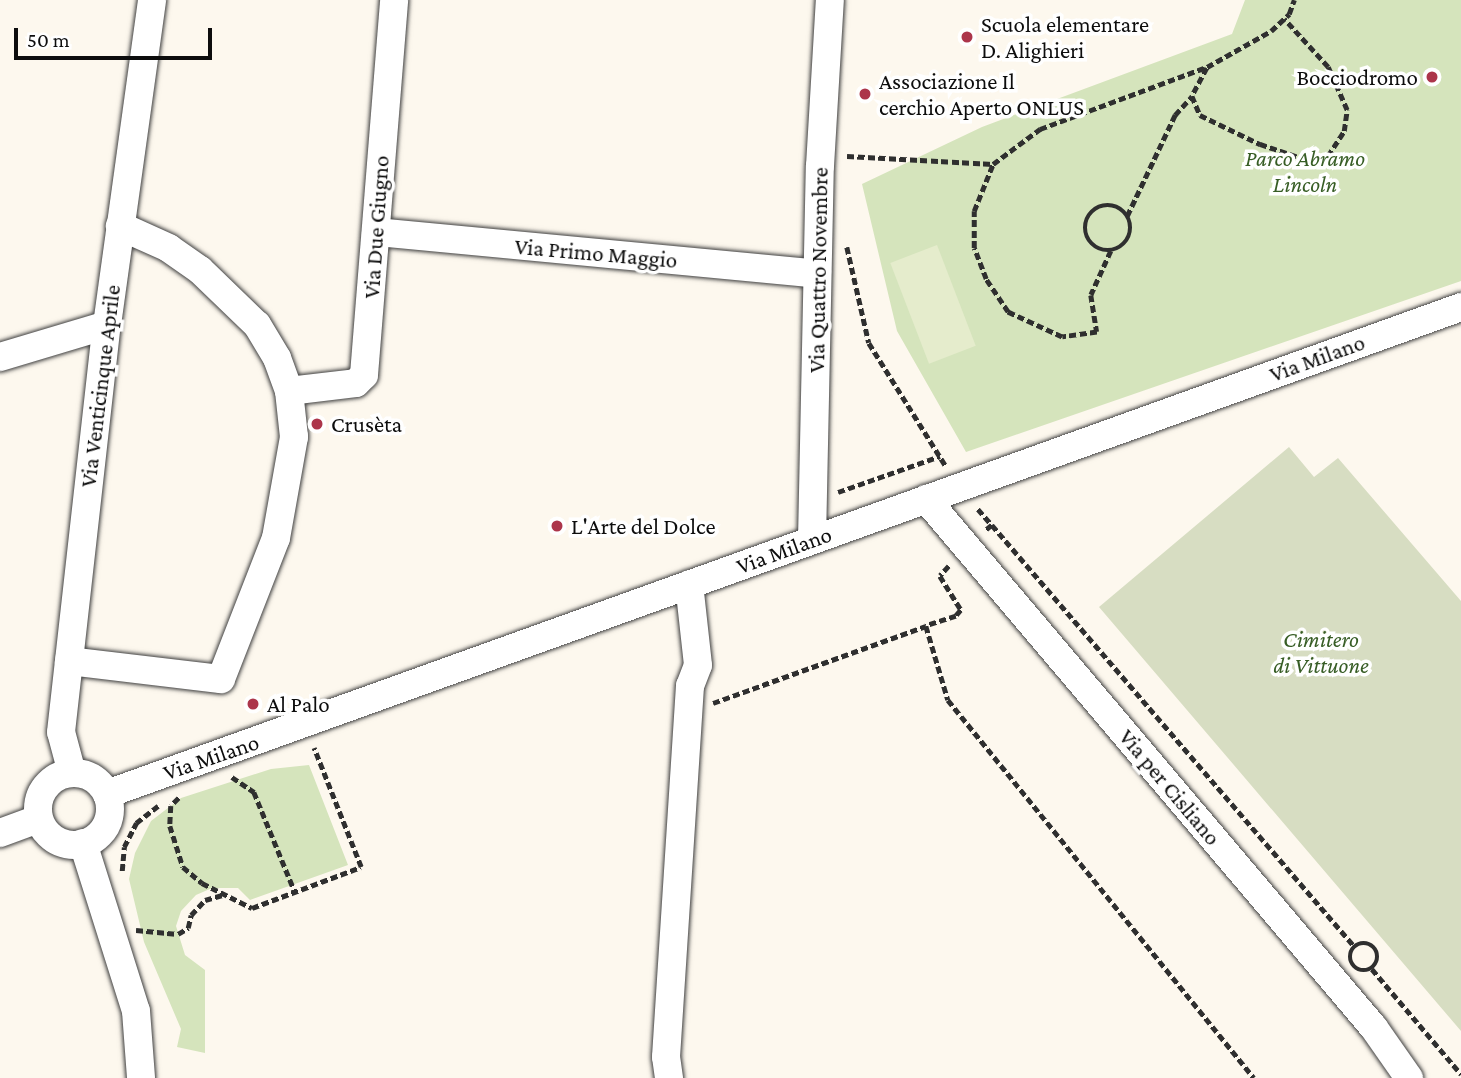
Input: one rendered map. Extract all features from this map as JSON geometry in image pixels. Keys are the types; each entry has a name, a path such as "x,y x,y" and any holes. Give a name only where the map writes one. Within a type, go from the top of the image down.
{"street":[{"name":"Via Venticinque Aprile","path":"72,773 61,732 107,325 152,0"},
{"name":"Via Due Giugno","path":"289,391 356,383 365,375 394,0"},
{"name":"Via Quattro Novembre","path":"812,540 821,153 830,0"},
{"path":"69,661 221,680 276,538 294,437 289,391 277,358 257,325 228,295 169,248 120,226"},
{"name":"Via Primo Maggio","path":"376,232 817,274"},
{"name":"Via Milano","path":"107,794 1461,307"},
{"path":"0,356 107,325"},
{"name":"Via per Cisliano","path":"926,499 1374,1028 1409,1078"},
{"path":"669,1078 666,1057 688,712 690,687 698,664 689,584"},
{"path":"72,773 97,781 107,794 110,807 105,827 83,843 56,841 38,819 44,788 56,777 72,773"},
{"path":"0,833 38,819"},
{"path":"83,843 136,1011 141,1078"}],"path":[{"path":"1207,67 1192,96 1175,114 1127,216 1129,238 1111,251 1091,295 1097,332 1062,337 1008,312 986,279 974,248 974,211 993,164 1041,129 1207,67 1284,19 1294,0"},
{"path":"1192,96 1200,114 1260,144 1322,164 1344,131 1347,110 1328,67 1284,19"},
{"path":"821,153 993,164"},
{"path":"1111,251 1090,243 1087,222 1102,207 1116,207 1127,216"},
{"path":"844,237 869,343 960,487 1354,946"},
{"path":"813,496 831,494 940,456"},
{"path":"688,712 956,616 961,610 940,576 992,525"},
{"path":"926,625 948,700 967,728 1254,1078"},
{"path":"189,788 171,806 173,845 183,867 224,894 252,908 361,867 318,752 302,725"},
{"path":"203,760 210,777 232,777 254,792 295,892"},
{"path":"121,876 124,847 136,823 180,793"},
{"path":"131,922 134,931 178,934 188,928 191,915 205,900 224,894"},
{"path":"1373,969 1378,961 1375,948 1368,943 1354,946 1349,954 1354,968 1373,969 1461,1074"}],"green space":[{"name":"Parco Abramo Lincoln","path":"1245,0 1461,0 1461,281 966,452 897,331 862,184 982,127 1232,34"},
{"path":"937,245 976,346 929,364 890,263"},
{"name":"Cimitero di Vittuone","path":"1289,447 1314,477 1338,458 1461,601 1461,1031 1099,607"},
{"path":"309,765 348,865 250,900 238,888 212,888 196,895 181,911 176,926 185,955 205,970 205,1053 177,1047 181,1029 144,942 129,879 135,853 151,821 181,798 271,769"}],"place":[{"name":"Scuola elementare D. Alighieri","path":"967,37"},
{"name":"Bocciodromo","path":"1432,77"},
{"name":"Associazione Il cerchio Aperto ONLUS","path":"865,94"},
{"name":"Crusèta","path":"317,424"},
{"name":"L'Arte del Dolce","path":"557,526"},
{"name":"Al Palo","path":"253,704"}]}
